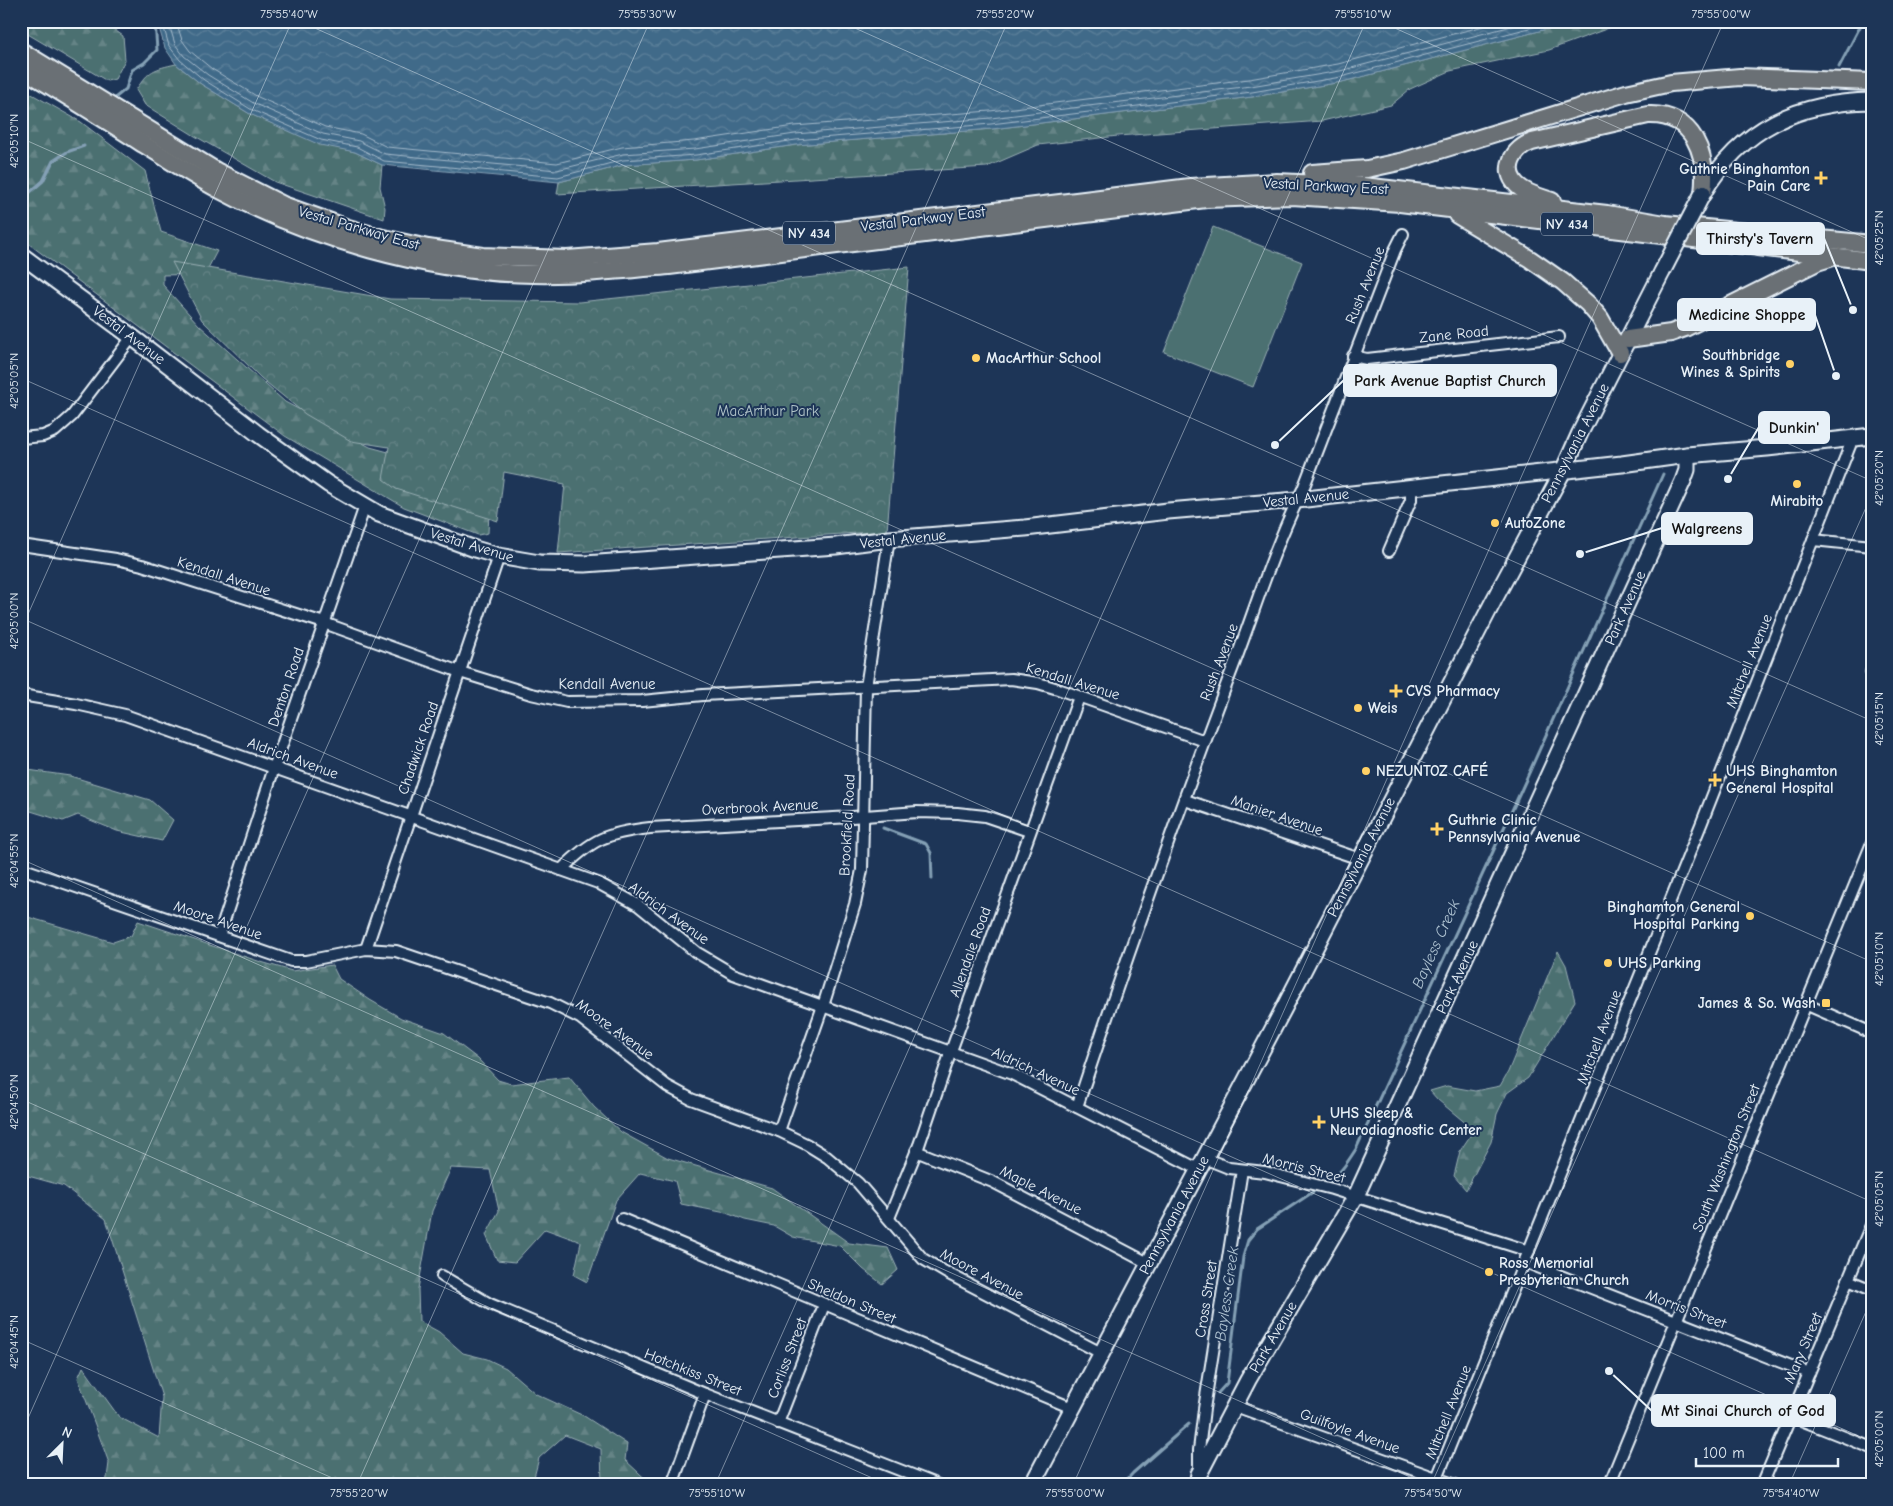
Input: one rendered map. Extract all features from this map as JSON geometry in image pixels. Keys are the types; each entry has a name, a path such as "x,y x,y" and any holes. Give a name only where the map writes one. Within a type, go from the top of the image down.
{"main road":[{"name":"Vestal Parkway East","path":"21,50 218,172 283,205 383,238 428,248 483,256 567,260 658,252 1174,189 1249,183 1312,183 1381,187 1608,214 1664,224 1872,244"},
{"name":"Vestal Parkway East","path":"21,68 217,189 289,222 346,242 391,254 448,266 483,270 532,274 583,273 669,266 1184,202 1226,198 1314,196 1421,206 1872,261"},
{"path":"1249,183 1256,176 1335,172 1394,164 1626,94 1681,82 1750,77 1872,82"},
{"path":"1608,214 1541,197 1521,188 1514,181 1510,173 1510,164 1513,156 1522,147 1532,142 1640,116 1662,116 1682,125 1697,142 1704,163 1703,193"},
{"path":"1421,206 1453,214 1466,220 1530,259 1563,282 1588,304 1624,346 1678,330 1817,262 1840,257"}],"street":[{"name":"Pennsylvania Avenue","path":"1032,1485 1284,1008 1360,858 1563,470 1580,432 1703,193 1718,170 1736,150 1754,135 1776,121 1815,107 1838,102 1872,101"},
{"name":"Rush Avenue","path":"1077,1107 1205,741 1269,570 1395,250 1403,234"},
{"name":"Vestal Avenue","path":"21,255 132,336 258,434 328,484 365,506 387,517 474,549 540,563 585,564 836,546 889,539 1025,528 1168,511 1297,500 1686,455 1872,436"},
{"path":"21,438 43,436 55,431 72,416 132,336"},
{"name":"Zane Road","path":"1353,356 1367,358 1559,337"},
{"name":"Mitchell Avenue","path":"1437,1478 1814,540 1853,438"},
{"name":"Park Avenue","path":"1198,1479 1217,1437 1248,1380 1356,1196 1683,481 1686,470 1686,455"},
{"path":"1389,551 1411,500 1411,487"},
{"name":"Denton Road","path":"219,936 274,768 365,506"},
{"name":"Brookfield Road","path":"779,1131 823,1006 855,904 862,870 866,687 889,539"},
{"path":"1814,540 1872,546"},
{"name":"Kendall Avenue","path":"21,545 116,559 142,565 324,623 460,672 531,694 567,702 642,701 703,695 1011,679 1038,683 1205,741"},
{"name":"Chadwick Road","path":"366,949 500,556"},
{"name":"Aldrich Avenue","path":"21,695 76,704 125,716 598,883 638,905 696,952 733,974 1012,1074 1077,1107 1201,1164"},
{"name":"Allendale Road","path":"889,1218 916,1151 1078,696"},
{"name":"Manier Avenue","path":"1185,800 1360,858"},
{"name":"Overbrook Avenue","path":"561,870 585,847 600,839 624,831 917,812 957,812 986,816 1030,831"},
{"name":"South Washington Street","path":"1609,1485 1872,843"},
{"name":"Moore Avenue","path":"21,868 291,961 306,961 366,949 396,951 550,1003 580,1018 667,1086 691,1099 779,1131 827,1157 858,1183 923,1259 1101,1353"},
{"path":"1805,1004 1872,1033"},
{"name":"Maple Avenue","path":"916,1151 993,1182 1148,1263"},
{"path":"1201,1164 1217,1164 1242,1170"},
{"name":"Morris Street","path":"1242,1170 1265,1172 1356,1196 1527,1256 1676,1321 1809,1373"},
{"name":"Cross Street","path":"1198,1479 1198,1450 1242,1170"},
{"name":"Sheldon Street","path":"622,1219 1072,1408"},
{"name":"Mary Street","path":"1762,1485 1872,1223"},
{"name":"Hotchkiss Street","path":"442,1276 490,1304 704,1394 938,1485"},
{"path":"1848,1280 1872,1290"},
{"name":"Corliss Street","path":"778,1423 824,1305"},
{"path":"672,1485 704,1394"},
{"name":"Guilfoyle Avenue","path":"1235,1406 1456,1485"},
{"path":"1791,1416 1872,1448"}],"green space":[{"path":"21,21 102,21 123,36 125,60 115,79 107,81 21,30"},
{"path":"1578,21 1628,21 1549,50 1450,71 1410,89 1391,105 1322,121 1118,136 1038,145 987,167 557,194 559,182 624,165 696,160 796,145 992,129 1252,97 1342,82"},
{"path":"176,64 201,84 250,114 320,144 355,152 382,165 380,187 385,208 384,219 275,182 145,105 136,90 141,83 153,71"},
{"path":"21,88 81,122 145,171 161,232 217,251 205,274 163,275 163,285 199,325 285,402 370,447 392,453 489,512 488,533 478,535 404,507 285,436 21,238"},
{"path":"1213,227 1302,262 1253,387 1164,352"},
{"name":"MacArthur Park","path":"172,262 390,299 579,302 909,267 887,531 558,553 565,484 504,472 498,521 396,489 383,479 389,447 351,441 305,414 261,378 202,320"},
{"path":"21,769 70,776 150,800 173,820 162,841 117,831 78,815 63,821 21,808"},
{"path":"21,915 113,942 131,936 138,921 292,971 332,965 339,979 370,1000 401,1018 444,1033 478,1059 498,1080 511,1084 569,1077 594,1107 621,1132 668,1158 772,1188 849,1243 888,1248 898,1270 882,1284 863,1269 840,1246 793,1237 774,1226 745,1220 726,1213 681,1204 675,1181 640,1173 616,1200 587,1282 574,1275 581,1242 545,1229 515,1262 497,1260 486,1235 499,1211 490,1170 451,1168 432,1211 418,1289 419,1321 439,1332 463,1353 487,1359 506,1368 536,1394 584,1416 627,1444 625,1460 652,1485 602,1485 601,1449 565,1435 539,1458 532,1485 106,1485 109,1463 78,1378 83,1367 119,1417 159,1438 162,1397 106,1219 64,1186 21,1174"},
{"path":"1558,951 1566,965 1575,1001 1528,1078 1507,1093 1497,1114 1491,1142 1466,1190 1454,1176 1460,1151 1474,1130 1430,1091 1447,1086 1475,1091 1500,1086 1508,1072"}],"water":[{"path":"157,21 1578,21 1342,82 1252,97 992,129 796,145 696,160 624,165 559,182 382,165 355,152 320,145 250,114 201,84 176,64 165,48"}],"waterway":[{"path":"116,97 126,89 132,70 144,63 157,50 155,21"},
{"path":"1839,67 1863,21"},
{"path":"21,200 43,181 53,161 67,152 84,146"},
{"name":"Bayless Creek","path":"1324,1185 1338,1173 1356,1149 1520,793 1663,474"},
{"path":"883,828 926,844 931,853 932,879"},
{"name":"Bayless Creek","path":"1218,1393 1227,1383 1243,1257 1248,1240 1257,1229 1319,1188"},
{"name":"Bayless Creek","path":"1122,1485 1189,1424"}],"place":[{"name":"Guthrie Binghamton Pain Care","path":"1821,178"},
{"name":"Thirsty's Tavern","path":"1853,310"},
{"name":"MacArthur School","path":"976,358"},
{"name":"Southbridge Wines & Spirits","path":"1790,364"},
{"name":"Medicine Shoppe","path":"1836,376"},
{"name":"Park Avenue Baptist Church","path":"1275,445"},
{"name":"Dunkin'","path":"1728,479"},
{"name":"Mirabito","path":"1797,484"},
{"name":"AutoZone","path":"1495,523"},
{"name":"Walgreens","path":"1580,554"},
{"name":"CVS Pharmacy","path":"1396,691"},
{"name":"Weis","path":"1358,708"},
{"name":"NEZUNTOZ CAFÉ","path":"1366,771"},
{"name":"UHS Binghamton General Hospital","path":"1715,780"},
{"name":"Guthrie Clinic Pennsylvania Avenue","path":"1437,829"},
{"name":"Binghamton General Hospital Parking","path":"1750,916"},
{"name":"UHS Parking","path":"1608,963"},
{"name":"James & So. Wash","path":"1826,1003"},
{"name":"UHS Sleep & Neurodiagnostic Center","path":"1319,1122"},
{"name":"Ross Memorial Presbyterian Church","path":"1489,1272"},
{"name":"Mt Sinai Church of God","path":"1609,1371"}]}
